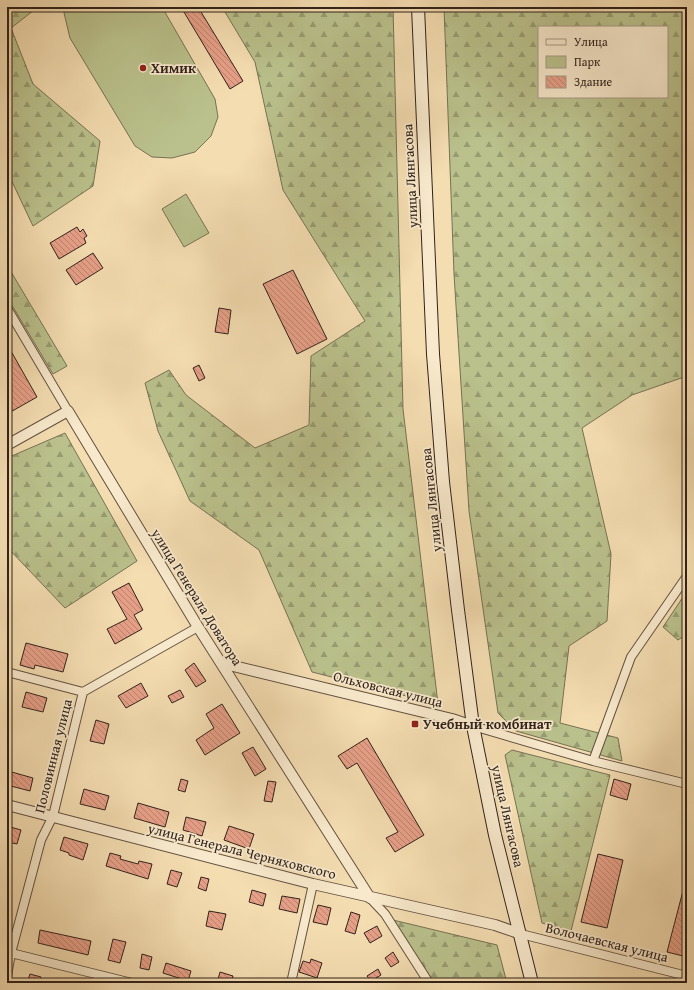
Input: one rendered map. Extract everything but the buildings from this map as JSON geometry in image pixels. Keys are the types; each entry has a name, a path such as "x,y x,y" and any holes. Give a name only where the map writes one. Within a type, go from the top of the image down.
{"main road":[{"name":"улица Лянгасова","path":"418,7 433,354 443,482 473,726 495,835 521,934 532,983"}],"street":[{"name":"улица Генерала Доватора","path":"7,308 198,627 370,898"},
{"path":"7,445 68,411"},
{"path":"593,761 631,657 687,576"},
{"name":"Половинная улица","path":"7,976 9,952 41,840 53,816 83,692 198,627"},
{"name":"Ольховская улица","path":"221,663 452,718 473,726 593,761 687,784"},
{"path":"7,672 83,692"},
{"name":"улица Генерала Черняховского","path":"7,805 312,884 494,925 521,934"},
{"path":"292,983 312,884"},
{"path":"370,898 385,914 429,983"},
{"name":"Волочаевская улица","path":"521,934 687,976"},
{"path":"9,952 132,983"}],"green space":[{"path":"7,7 38,7 11,28 33,84 100,141 93,186 33,226 7,171"},
{"name":"Химик","path":"66,7 162,7 215,99 218,117 211,136 195,152 172,158 152,157 135,146 70,38 64,13"},
{"path":"222,7 393,7 403,409 438,704 312,672 259,550 190,501 158,431 145,383 169,370 186,395 255,448 309,425 311,356 365,321 283,190 255,62"},
{"path":"444,7 687,7 687,376 632,395 582,428 611,554 607,621 569,646 560,723 618,738 622,761 516,731 498,713 469,511 454,274"},
{"path":"186,194 209,233 184,247 162,209"},
{"path":"7,265 67,366 53,374 7,297"},
{"path":"65,433 137,561 65,608 7,547 7,458"},
{"path":"687,591 687,634 678,640 663,627"},
{"path":"512,750 610,775 571,931 542,923 505,755"},
{"path":"393,920 497,945 507,983 432,983"}],"place":[{"name":"Химик","path":"143,68"},
{"name":"Учебный комбинат","path":"415,724"}]}
